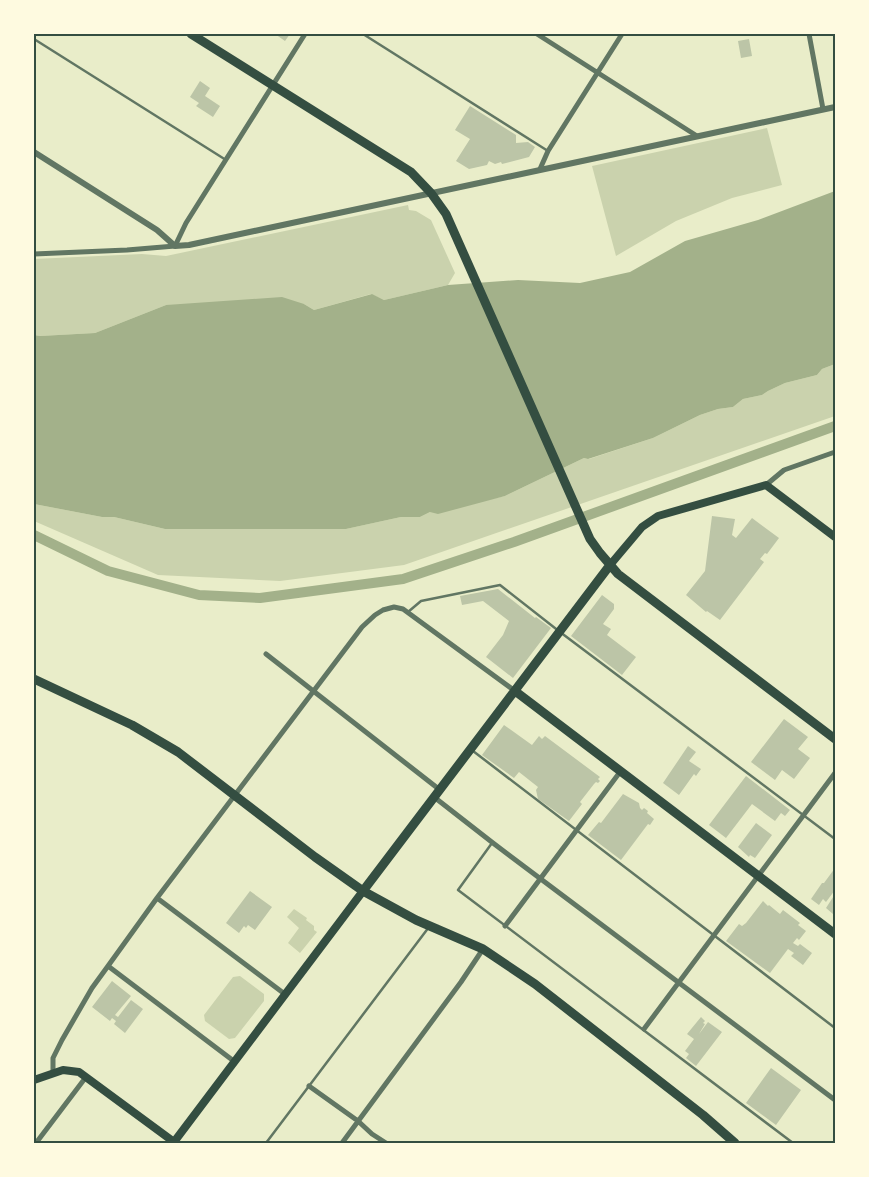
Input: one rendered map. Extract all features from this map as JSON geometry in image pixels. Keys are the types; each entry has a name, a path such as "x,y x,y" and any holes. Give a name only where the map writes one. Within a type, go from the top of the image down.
{"main road":[{"path":"191,34 411,172 431,193 446,214 590,539 600,553 618,574 835,739"},
{"path":"34,1080 54,1072 70,1070 79,1072 174,1142 610,565 642,527 658,516 766,485 835,537"},
{"path":"34,679 132,725 157,739 197,765 363,891 430,926 483,949 535,984 703,1115 735,1143"},
{"path":"515,692 835,934"}],"street":[{"path":"175,246 186,224 306,34"},
{"path":"537,34 697,136"},
{"path":"540,169 548,151 622,34"},
{"path":"809,34 823,109"},
{"path":"34,254 189,245 835,107"},
{"path":"34,152 158,230 175,246"},
{"path":"766,485 780,471 835,452"},
{"path":"54,1072 53,1058 92,988 235,795 368,621 375,615 390,608 399,608 408,612 515,692"},
{"path":"266,654 440,790"},
{"path":"505,926 620,772"},
{"path":"644,1029 835,773"},
{"path":"434,797 835,1100"},
{"path":"157,898 286,995"},
{"path":"342,1143 461,982 483,949"},
{"path":"108,966 234,1062"},
{"path":"36,1143 86,1077"},
{"path":"309,1086 386,1143"}],"lane":[{"path":"363,34 548,151"},
{"path":"34,39 226,160"},
{"path":"408,612 421,601 500,585 835,839"},
{"path":"471,750 835,1028"},
{"path":"493,843 458,890 793,1143"},
{"path":"266,1143 430,926"}],"shaded area":[{"path":"767,128 782,185 732,198 676,221 616,256 592,166"},
{"path":"835,191 835,364 822,369 817,375 785,383 762,395 743,399 733,407 718,409 700,415 653,438 588,459 584,458 505,496 438,514 430,512 420,517 401,517 346,529 165,529 114,517 102,517 34,504 34,335 95,333 166,305 282,297 304,304 314,310 372,294 384,300 448,285 518,280 580,283 630,272 685,241 758,220"},
{"path":"408,205 409,210 416,211 431,220 455,273 448,285 384,300 371,294 314,310 304,304 166,305 95,333 34,335 34,259 142,254 166,256"},
{"path":"835,364 835,416 404,565 280,581 158,575 34,521 34,504 102,517 114,517 165,529 346,529 401,517 420,517 430,512 505,496 584,458 589,459 653,438 700,415 718,409 733,407 743,399 762,395 785,383 817,375 822,369"},
{"path":"294,909 307,918 306,920 314,926 314,930 317,932 300,953 288,943 299,928 287,917"},
{"path":"240,976 264,994 264,1001 235,1038 229,1039 205,1021 204,1015 233,977"}],"building":[{"path":"275,34 290,34 285,41"},
{"path":"749,39 752,56 741,58 738,41"},
{"path":"200,81 210,88 205,96 220,106 213,117 196,106 199,103 190,97"},
{"path":"470,106 516,135 516,143 528,142 535,147 529,157 502,164 501,162 495,164 489,161 487,165 469,169 456,161 470,139 455,130"},
{"path":"712,516 735,519 732,535 736,538 752,518 779,538 767,554 765,553 760,559 764,562 720,620 706,612 686,595 705,571"},
{"path":"498,589 551,628 513,678 486,657 503,635 509,621 483,601 462,605 460,596"},
{"path":"602,595 614,604 614,609 603,624 611,629 607,635 636,657 622,675 571,636"},
{"path":"784,719 808,737 798,749 810,758 794,779 782,770 775,780 751,762"},
{"path":"504,725 532,745 539,736 542,739 545,736 600,777 598,779 600,781 594,784 580,802 582,804 569,821 538,799 536,790 538,787 519,772 514,778 482,755"},
{"path":"688,746 696,752 689,761 701,769 696,776 694,774 679,795 663,783"},
{"path":"746,776 790,810 785,816 781,813 775,821 752,804 726,838 709,825"},
{"path":"623,794 639,803 640,808 648,811 647,813 654,819 650,825 648,824 621,860 588,835 599,822 601,823"},
{"path":"756,823 772,835 755,858 750,855 749,857 738,847"},
{"path":"835,868 835,890 826,902 823,899 819,905 811,899"},
{"path":"250,891 272,907 255,930 248,925 246,928 244,926 239,933 226,923"},
{"path":"835,894 835,910 833,914 826,908"},
{"path":"763,901 780,914 783,910 800,923 798,925 806,931 799,940 797,938 793,943 798,946 800,944 812,953 803,965 791,956 794,953 788,949 770,973 726,941 739,924 742,926 746,923"},
{"path":"112,981 131,996 115,1015 118,1017 131,1000 143,1009 125,1033 114,1024 116,1021 112,1018 110,1021 92,1007"},
{"path":"701,1017 705,1024 699,1034 708,1022 722,1032 696,1066 686,1058 689,1054 685,1051 694,1039 687,1034"},
{"path":"771,1068 801,1090 776,1125 746,1103"}],"waterway":[{"path":"34,535 108,571 199,595 260,598 403,579 514,542 835,426"}]}
